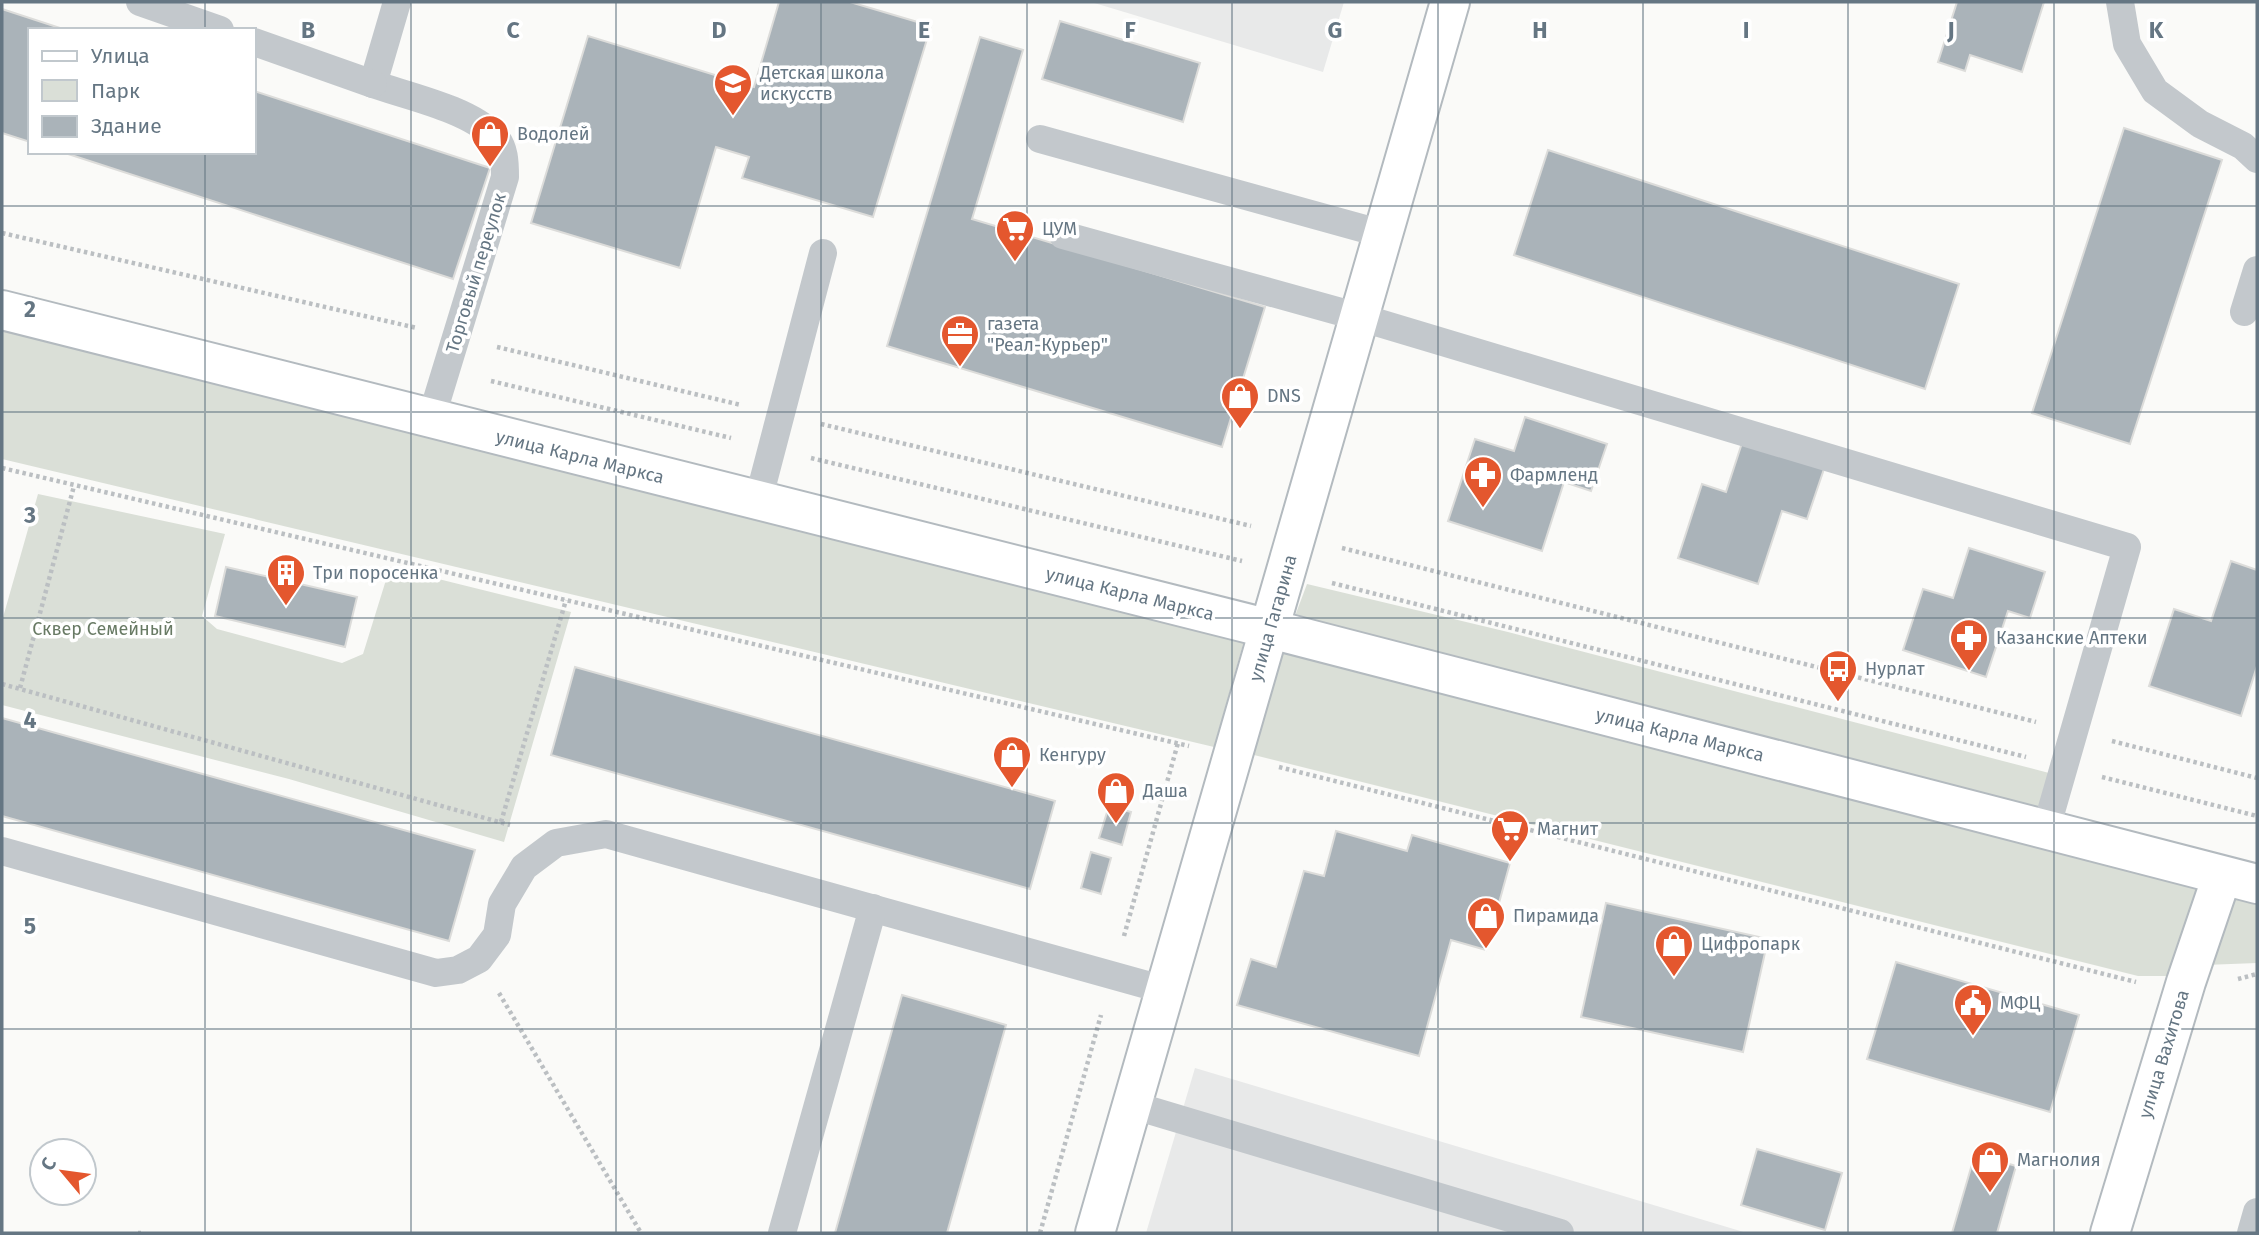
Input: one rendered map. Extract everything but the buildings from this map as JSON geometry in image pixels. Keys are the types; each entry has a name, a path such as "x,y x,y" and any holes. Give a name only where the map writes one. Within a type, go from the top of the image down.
{"street":[{"name":"улица Гагарина","path":"1095,1233 1450,2"},
{"name":"улица Карла Маркса","path":"2,310 1270,629 2240,880"},
{"name":"улица Вахитова","path":"2110,1233 2186,982 2240,880"}],"lane":[{"path":"140,2 211,18"},
{"path":"373,84 397,2"},
{"path":"2120,2 2127,44 2155,90 2200,124 2243,146 2257,159"},
{"name":"Торговый переулок","path":"256,43 473,120 495,137 505,156 505,177 431,419"},
{"path":"1040,139 1383,234"},
{"path":"1063,235 1359,317 2126,547 2046,829"},
{"path":"758,501 823,253"},
{"path":"2244,312 2257,270"},
{"path":"2,851 436,973 458,970 479,958 497,935 502,904 524,867 556,843 606,834 1165,990"},
{"path":"782,1233 873,908"},
{"path":"1132,1105 1560,1233"},
{"path":"2251,1233 2257,1212"}],"path":[{"path":"2,233 781,414 2063,767 2257,816"},
{"path":"446,370 772,448 1291,554 2074,732 2257,778"},
{"path":"2,468 1232,755 2137,982 2133,995"},
{"path":"20,688 74,486"},
{"path":"501,822 566,600"},
{"path":"2,684 501,822 556,843"},
{"path":"479,958 641,1233"}],"shaded area":[{"path":"1091,2 1344,2 1323,72"},
{"path":"1195,1068 1747,1233 1146,1233"}],"green space":[{"path":"2,329 1244,641 1214,747 2,459"},
{"name":"Сквер Семейный","path":"38,494 225,534 202,616 217,629 342,663 363,654 390,567 571,612 504,842 289,779 2,705 2,621"},
{"path":"1307,584 1508,632 2049,773 2037,819 1292,624"},
{"path":"1278,649 2201,880 2168,976 2138,976 1250,754"},
{"path":"2229,887 2257,893 2257,963 2205,965"}],"place":[{"name":"Детская школа искусств","path":"733,117"},
{"name":"Водолей","path":"490,168"},
{"name":"ЦУМ","path":"1015,263"},
{"name":"газета \"Реал-Курьер\"","path":"960,368"},
{"name":"DNS","path":"1240,430"},
{"name":"Фармленд","path":"1483,509"},
{"name":"Три поросенка","path":"286,607"},
{"name":"Казанские Аптеки","path":"1969,672"},
{"name":"Нурлат","path":"1838,703"},
{"name":"Кенгуру","path":"1012,789"},
{"name":"Даша","path":"1116,825"},
{"name":"Магнит","path":"1510,863"},
{"name":"Пирамида","path":"1486,950"},
{"name":"Цифропарк","path":"1674,978"},
{"name":"МФЦ","path":"1973,1037"},
{"name":"Магнолия","path":"1990,1194"}]}
